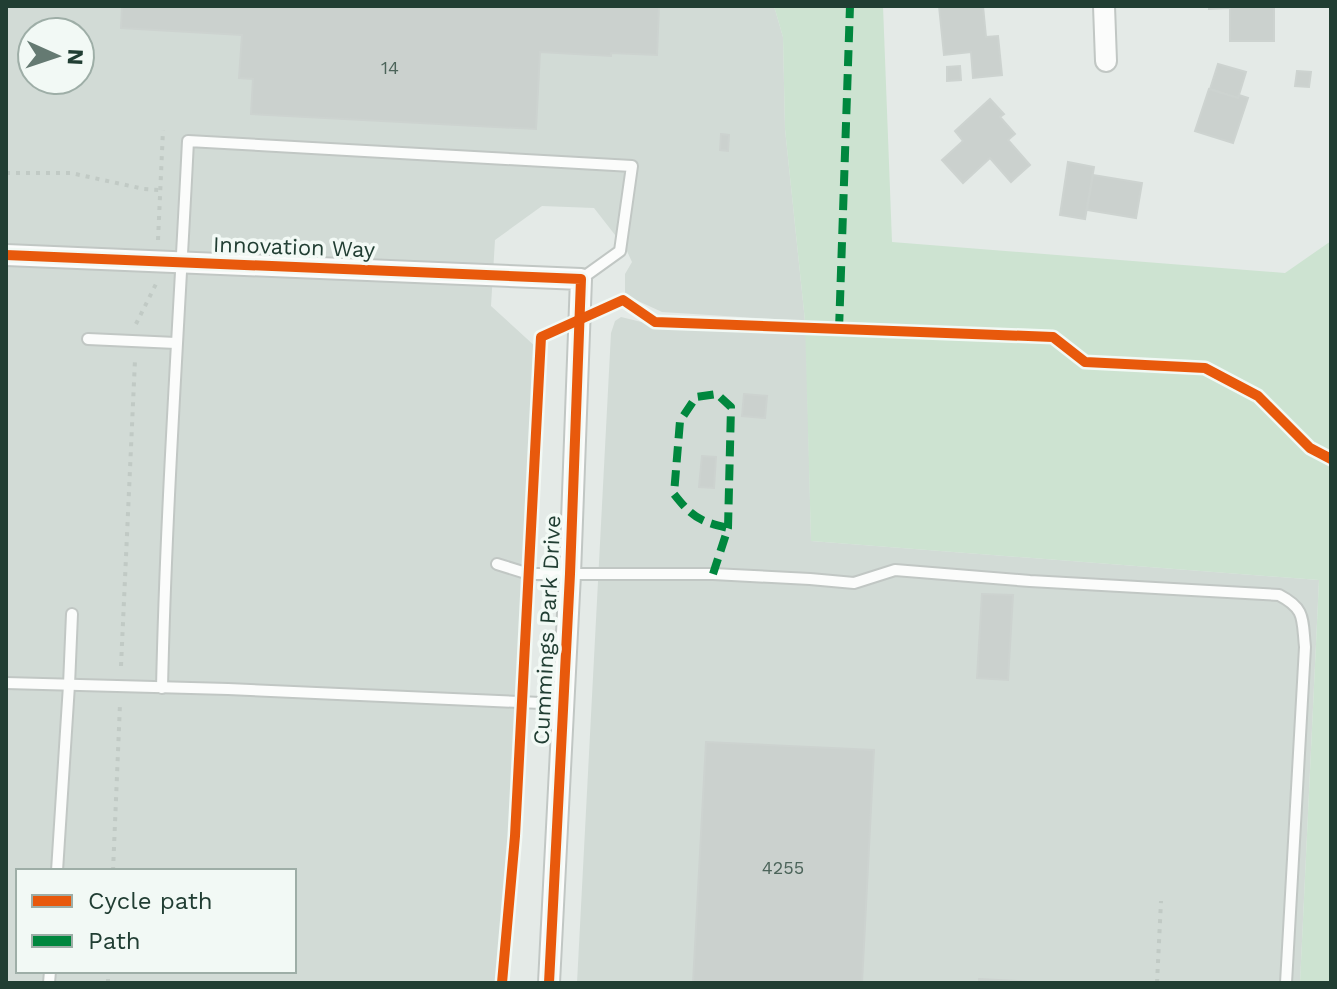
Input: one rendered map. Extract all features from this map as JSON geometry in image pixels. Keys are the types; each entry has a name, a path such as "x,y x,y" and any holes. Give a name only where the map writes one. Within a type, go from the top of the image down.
{"street":[{"path":"1104,6 1106,61"},
{"name":"Innovation Way","path":"6,255 581,279"},
{"name":"Cummings Park Drive","path":"549,983 570,574 581,279"}],"lane":[{"path":"162,688 188,141 632,166 620,251 581,279"},
{"path":"88,339 176,343"},
{"path":"497,564 529,574 713,574 854,583 895,570 1279,595 1295,604 1302,618 1305,647 1286,983"},
{"path":"57,869 72,614"},
{"path":"6,683 256,690 563,704"}],"path":[{"path":"158,242 163,130"},
{"path":"6,173 71,173 159,190"},
{"path":"135,326 158,279"},
{"path":"121,666 135,360"},
{"path":"113,869 120,702"},
{"path":"1157,983 1161,901"}],"shaded area":[{"path":"6,6 774,6 783,37 785,129 805,321 662,312 625,295 625,274 632,262 626,249 594,208 542,206 495,240 491,306 537,348 512,831 497,983 6,983"},
{"path":"621,317 654,325 806,333 811,541 1319,580 1300,983 577,983 611,333 615,321"}],"green space":[{"path":"774,6 883,6 892,242 1285,273 1331,241 1331,983 1300,983 1319,580 811,541 805,321 785,129 783,37"}],"building":[{"path":"122,6 659,6 657,55 540,52 536,129 251,114 253,79 239,78 242,35 121,28"},
{"path":"939,6 983,6 986,37 998,36 1002,75 973,78 971,52 944,55"},
{"path":"1209,6 1274,6 1274,41 1230,41 1230,8 1209,9"},
{"path":"1218,64 1246,72 1238,98 1210,89"},
{"path":"960,66 961,80 947,81 947,67"},
{"path":"1297,71 1311,72 1309,87 1295,86"},
{"path":"1209,89 1248,98 1233,143 1195,131"},
{"path":"990,99 1004,114 1000,117 1015,134 1008,140 1030,165 1011,182 990,158 963,183 942,160 963,141 955,131"},
{"path":"721,134 729,135 728,151 720,150"},
{"path":"1068,162 1094,167 1085,219 1060,215"},
{"path":"1093,175 1142,183 1136,218 1087,210"},
{"path":"744,394 767,396 765,418 742,416"},
{"path":"702,456 716,457 714,488 699,487"},
{"path":"982,594 1013,595 1008,680 977,678"},
{"path":"706,742 874,750 862,983 693,983"},
{"path":"979,979 1057,983 979,983"}],"marked path":[{"path":"839,330 850,6"},
{"path":"713,574 728,528 731,407 717,394 696,397 680,421 674,494 697,517 728,528"}],"cycle path":[{"path":"6,255 581,279 570,574 549,983"},
{"path":"502,983 515,836 541,337 623,300 655,322 1053,337 1085,362 1205,368 1258,396 1310,448 1331,459"}]}
